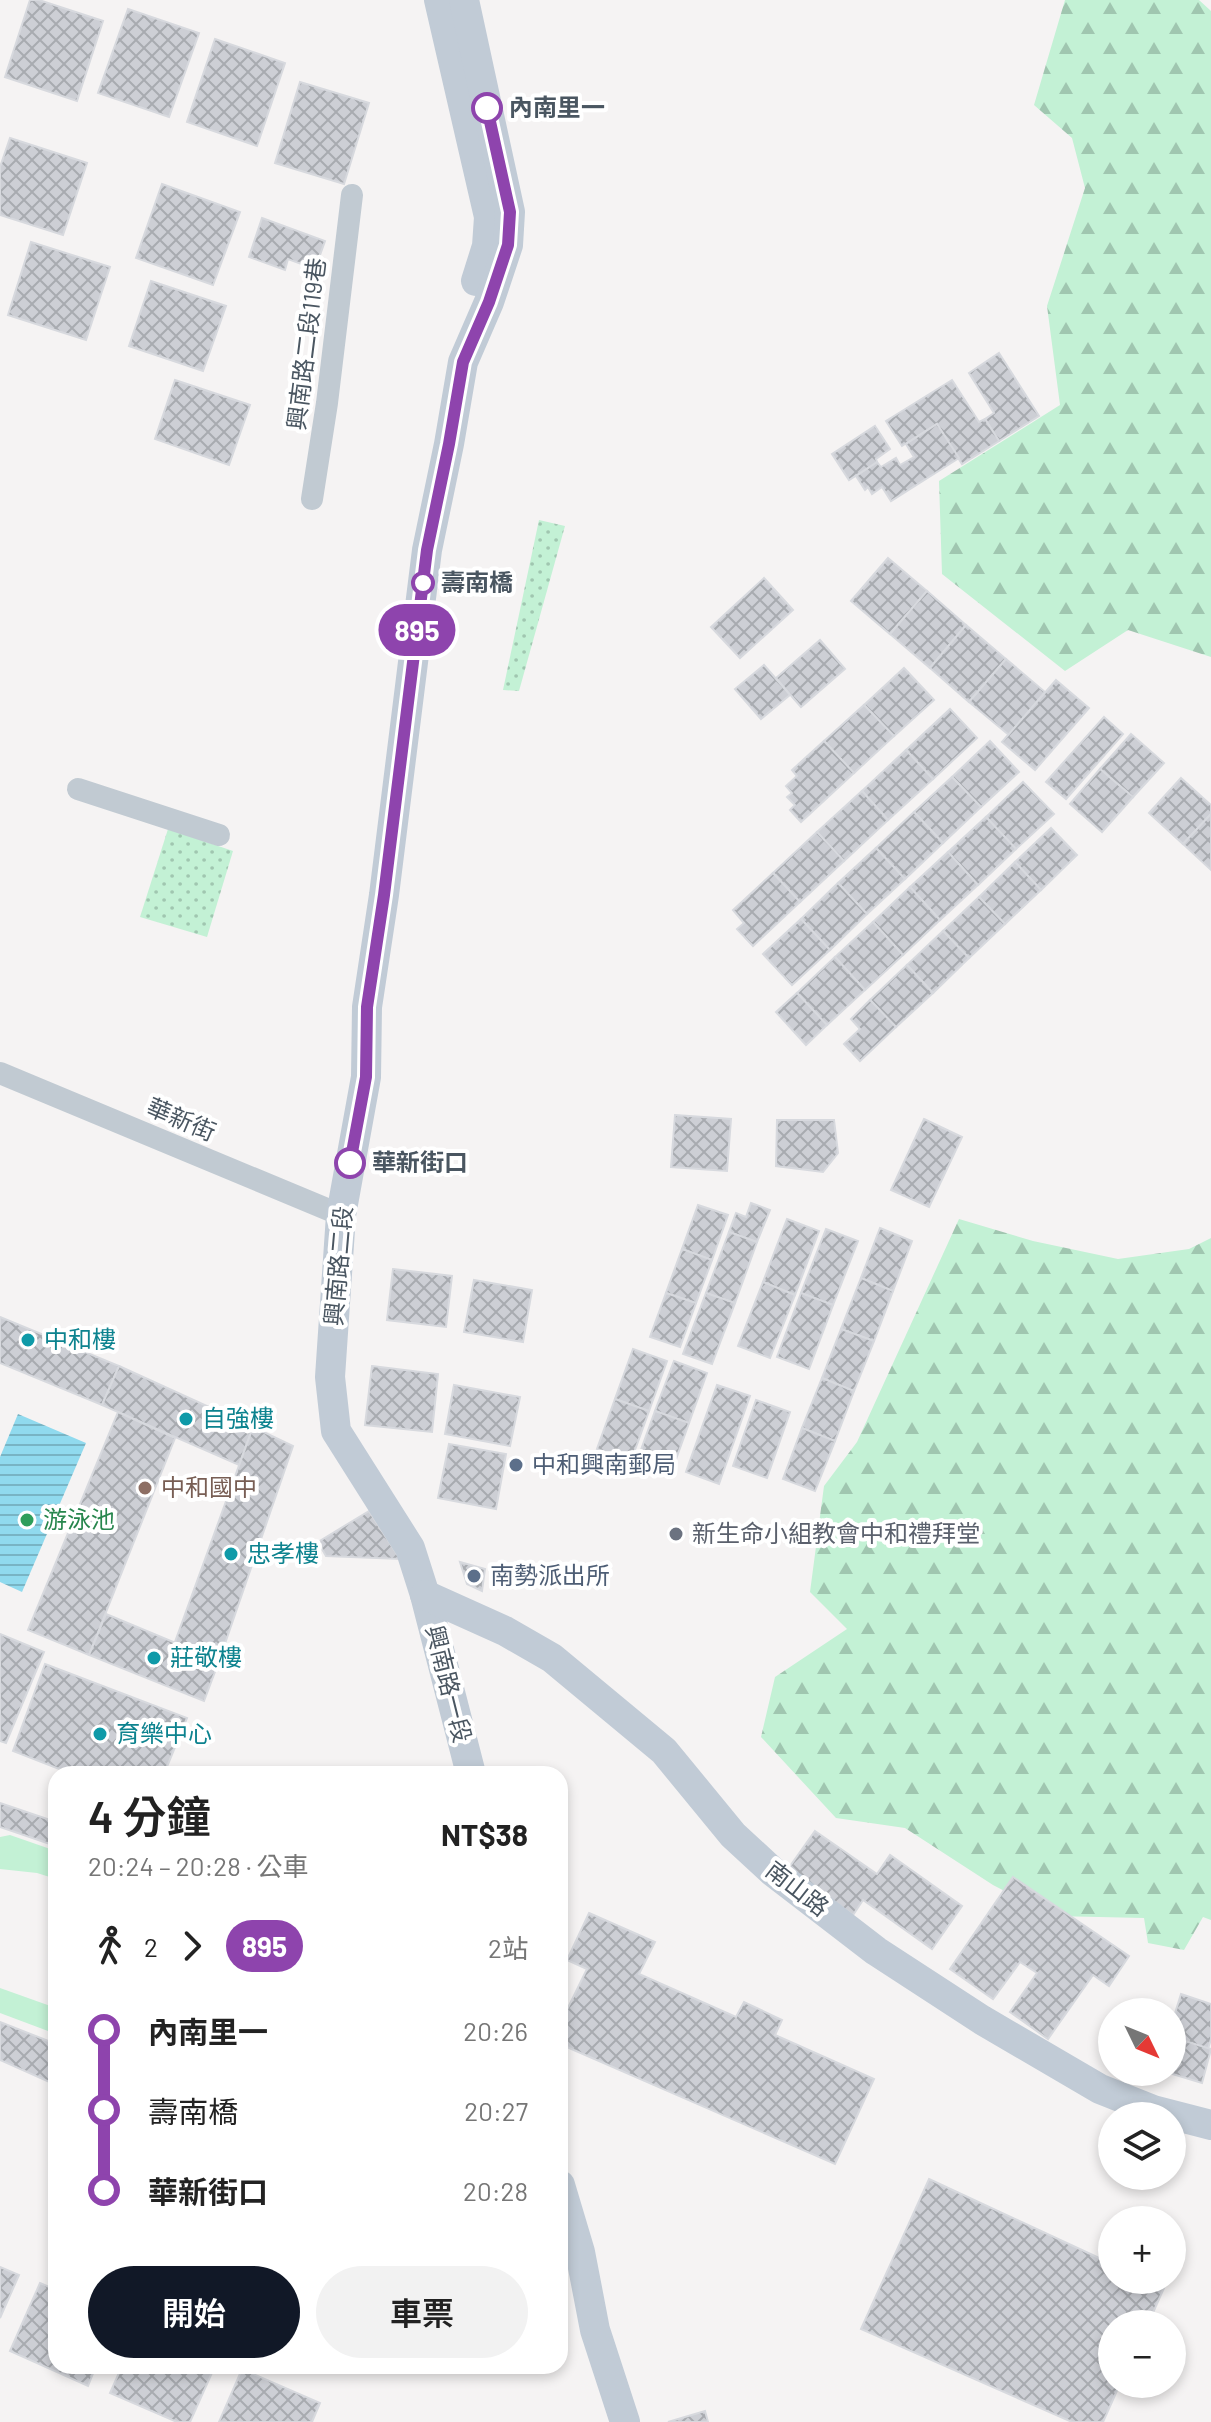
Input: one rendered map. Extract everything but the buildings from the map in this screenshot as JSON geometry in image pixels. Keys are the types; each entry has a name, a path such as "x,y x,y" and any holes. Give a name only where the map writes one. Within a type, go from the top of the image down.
{"street":[{"name":"興南路二段","path":"439,0 489,217 482,260 437,388 431,434 439,487"},
{"name":"興南路二段","path":"425,1595 410,1548 336,1431 330,1377 341,1215 366,1077 367,1007 427,550 463,362 489,302 508,245 510,212 464,0"},
{"name":"興南路二段119巷","path":"312,499 352,195"},
{"path":"78,789 219,835"},
{"name":"華新街","path":"0,1073 341,1215"},
{"name":"興南路一段","path":"425,1595 469,1766"},
{"name":"南山路","path":"425,1595 505,1631 552,1658 664,1751 733,1835 772,1871 876,1951 982,2020 1100,2089 1153,2110 1211,2125"},
{"path":"568,2212 580,2252 595,2330 625,2422"}],"green space":[{"path":"1065,0 1199,0 1211,11 1211,657 1128,630 1065,671 942,574 939,481 1060,405 1047,306 1085,188 1072,138 1034,105"},
{"path":"539,520 565,526 519,691 503,690"},
{"path":"168,829 233,851 207,937 140,917"},
{"path":"959,1219 1033,1241 1118,1259 1189,1249 1211,1238 1211,1920 1203,1917 1184,1950 1148,1943 1144,1918 1053,1916 993,1885 905,1828 836,1818 761,1737 775,1677 847,1629 810,1592 824,1486 857,1442"},
{"path":"10,1835 48,1848 48,1876 0,1869 0,1837"},
{"path":"0,1988 48,2005 48,2031 0,2013"}],"water":[{"name":"游泳池","path":"18,1414 86,1443 22,1592 0,1582 0,1457"}],"bus line":[{"name":"895","path":"350,1163 366,1077 367,1007 427,550 463,362 489,302 508,245 510,212 487,108"}],"place":[{"name":"內南里一","path":"487,108"},
{"name":"壽南橋","path":"423,583"},
{"name":"華新街口","path":"350,1163"},
{"name":"中和樓","path":"28,1340"},
{"name":"自強樓","path":"186,1419"},
{"name":"中和興南郵局","path":"516,1465"},
{"name":"中和國中","path":"145,1488"},
{"name":"游泳池","path":"27,1520"},
{"name":"新生命小組教會中和禮拜堂","path":"676,1534"},
{"name":"忠孝樓","path":"231,1554"},
{"name":"南勢派出所","path":"474,1576"},
{"name":"莊敬樓","path":"154,1658"},
{"name":"育樂中心","path":"100,1734"}]}
